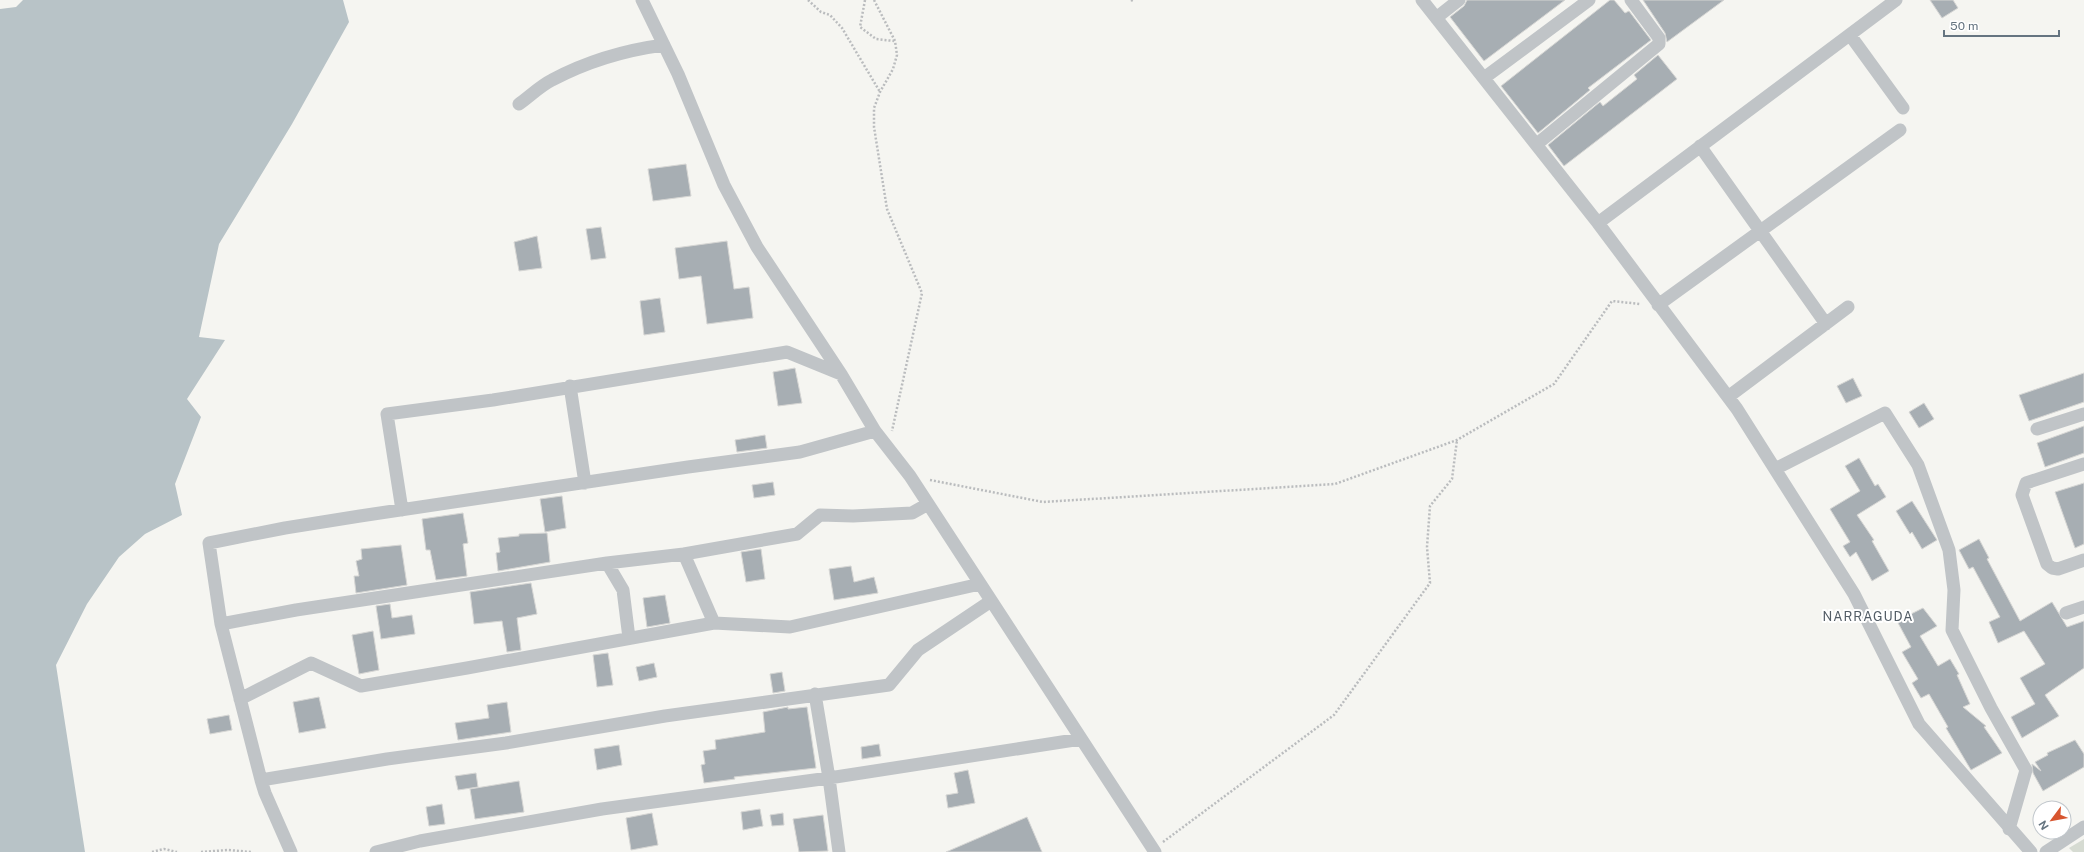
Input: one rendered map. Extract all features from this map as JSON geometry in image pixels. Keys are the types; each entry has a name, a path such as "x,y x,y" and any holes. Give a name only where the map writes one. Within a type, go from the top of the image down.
{"street":[{"path":"642,0 664,45 724,185 757,247 841,374 875,431 910,476 1153,851"},
{"path":"1422,0 1598,223 1728,397 1854,594 1919,724 2009,829 2031,852"},
{"path":"1436,18 1459,0"},
{"path":"1484,78 1589,0"},
{"path":"1537,144 1659,44 1659,38 1631,0"},
{"path":"1598,223 1896,0"},
{"path":"1850,35 1902,108"},
{"path":"519,104 551,81 594,63 638,48 664,45"},
{"path":"1658,305 1762,232 1900,130"},
{"path":"1700,146 1826,324"},
{"path":"1728,397 1848,307"},
{"path":"402,510 386,414 493,400 570,386 787,352 841,374"},
{"path":"570,386 585,483"},
{"path":"1775,469 1885,413 1918,465 1949,550 1954,590 1952,630 1991,708 2026,770 2009,829"},
{"path":"2037,429 2084,414"},
{"path":"291,852 265,793 261,780 221,624 209,543 285,528 800,452 875,431"},
{"path":"2084,464 2026,482 2022,495 2047,564 2052,568 2058,569 2084,560"},
{"path":"221,624 296,610 608,563 684,554 797,534 820,515 853,516 912,513 928,504"},
{"path":"684,554 714,623"},
{"path":"608,563 623,590 629,638"},
{"path":"240,699 311,664 361,686 714,623 790,627 980,584"},
{"path":"261,780 386,759 506,743 665,716 815,694 890,685 918,650 991,601"},
{"path":"2066,613 2084,607"},
{"path":"815,694 829,778 838,852"},
{"path":"376,852 420,841 602,809 829,778 1081,739"},
{"path":"2046,852 2084,827"}],"path":[{"path":"808,0 820,12 830,15 842,28 880,92"},
{"path":"865,0 860,27 876,39 895,41"},
{"path":"874,0 895,41 897,55 893,69 880,92 874,108 874,127 887,209 922,293 888,449"},
{"path":"910,476 1043,502 1335,484 1457,440 1554,384 1612,301 1658,305"},
{"path":"1153,851 1334,715 1430,583 1427,547 1430,506 1452,479 1457,440"},
{"path":"152,852 164,849 177,852"},
{"path":"201,852 228,850 251,852"}],"shaded area":[{"path":"23,0 343,0 349,22 292,124 219,244 199,337 225,340 187,399 201,417 175,484 182,515 145,534 119,557 87,604 56,665 85,852 0,852 0,9 16,7"},
{"path":"2084,839 2084,852 2073,852 2069,848"}],"building":[{"path":"1467,0 1565,0 1484,61 1450,17 1464,6"},
{"path":"1610,0 1614,0 1625,13 1629,11 1651,40 1588,88 1590,90 1538,133 1501,86"},
{"path":"1643,0 1724,0 1667,42 1665,33"},
{"path":"1930,0 1953,0 1958,8 1942,18"},
{"path":"1658,55 1677,79 1564,166 1548,145 1600,102 1603,106 1637,79 1634,75"},
{"path":"686,164 691,196 653,201 648,169"},
{"path":"601,227 606,258 591,260 586,229"},
{"path":"537,236 542,268 519,271 514,242"},
{"path":"727,241 734,289 749,287 753,318 707,324 701,276 679,279 675,248"},
{"path":"660,298 665,332 644,335 640,301"},
{"path":"795,368 802,403 778,406 773,372"},
{"path":"2084,373 2084,402 2029,421 2019,395"},
{"path":"1853,378 1862,396 1846,403 1837,386"},
{"path":"1924,403 1934,419 1919,428 1909,412"},
{"path":"2084,426 2084,453 2045,467 2037,443"},
{"path":"765,435 767,448 737,452 735,440"},
{"path":"1859,458 1875,486 1878,484 1886,497 1857,515 1874,540 1872,541 1889,571 1872,581 1856,552 1850,557 1843,546 1850,542 1830,509 1860,491 1845,466"},
{"path":"773,482 775,495 754,498 752,485"},
{"path":"2084,483 2084,544 2075,548 2055,492"},
{"path":"562,496 566,528 545,532 540,499"},
{"path":"1912,501 1937,540 1922,549 1912,532 1910,534 1896,511"},
{"path":"463,513 468,543 463,544 467,576 436,580 430,550 426,550 422,519"},
{"path":"547,533 550,562 498,571 496,553 500,552 498,538 519,536 519,534"},
{"path":"1979,539 1989,558 1987,559 2020,621 2052,602 2067,627 2084,621 2084,668 2045,695 2059,716 2022,738 2011,717 2035,704 2020,678 2045,664 2024,631 1998,643 1989,622 2000,617 1973,567 1969,569 1959,550"},
{"path":"401,545 407,585 356,593 354,576 359,576 356,561 362,559 361,549"},
{"path":"761,549 765,579 746,582 741,552"},
{"path":"851,566 854,582 874,577 878,593 834,600 829,569"},
{"path":"531,583 537,614 517,618 521,650 507,652 502,621 474,624 470,592"},
{"path":"665,595 670,623 647,627 643,598"},
{"path":"390,604 392,618 412,615 415,634 381,639 376,606"},
{"path":"1923,608 1937,626 1920,636 1938,666 1950,659 1959,674 1957,675 1970,704 1963,707 1986,726 1984,727 2002,753 1971,770 1946,728 1948,727 1929,694 1921,698 1912,683 1918,679 1902,652 1911,647 1897,621"},
{"path":"373,631 379,670 359,674 352,635"},
{"path":"608,653 613,685 597,687 593,655"},
{"path":"654,663 657,677 639,681 636,667"},
{"path":"782,672 785,691 773,693 770,674"},
{"path":"319,697 326,728 299,733 293,702"},
{"path":"507,702 511,732 458,740 455,723 489,718 487,705"},
{"path":"788,707 788,709 807,707 816,768 734,777 735,779 704,783 701,765 705,764 703,751 716,749 715,740 765,732 763,712"},
{"path":"229,715 232,730 210,734 207,719"},
{"path":"2075,740 2084,754 2084,767 2043,791 2033,773 2032,764 2041,771 2035,762 2048,755 2047,753"},
{"path":"879,744 881,756 862,759 861,747"},
{"path":"619,745 622,765 597,770 594,749"},
{"path":"968,770 975,803 948,808 946,795 958,793 954,773"},
{"path":"476,773 478,787 458,790 455,776"},
{"path":"519,781 524,812 475,819 470,789"},
{"path":"442,804 445,824 429,826 426,807"},
{"path":"760,809 763,826 743,830 741,812"},
{"path":"652,813 658,845 631,850 626,818"},
{"path":"783,813 784,825 772,826 770,815"},
{"path":"823,815 828,851 799,852 793,819"},
{"path":"1027,817 1042,852 946,852"}],"district":[{"name":"NARRAGUDA","path":"1868,616"}]}
